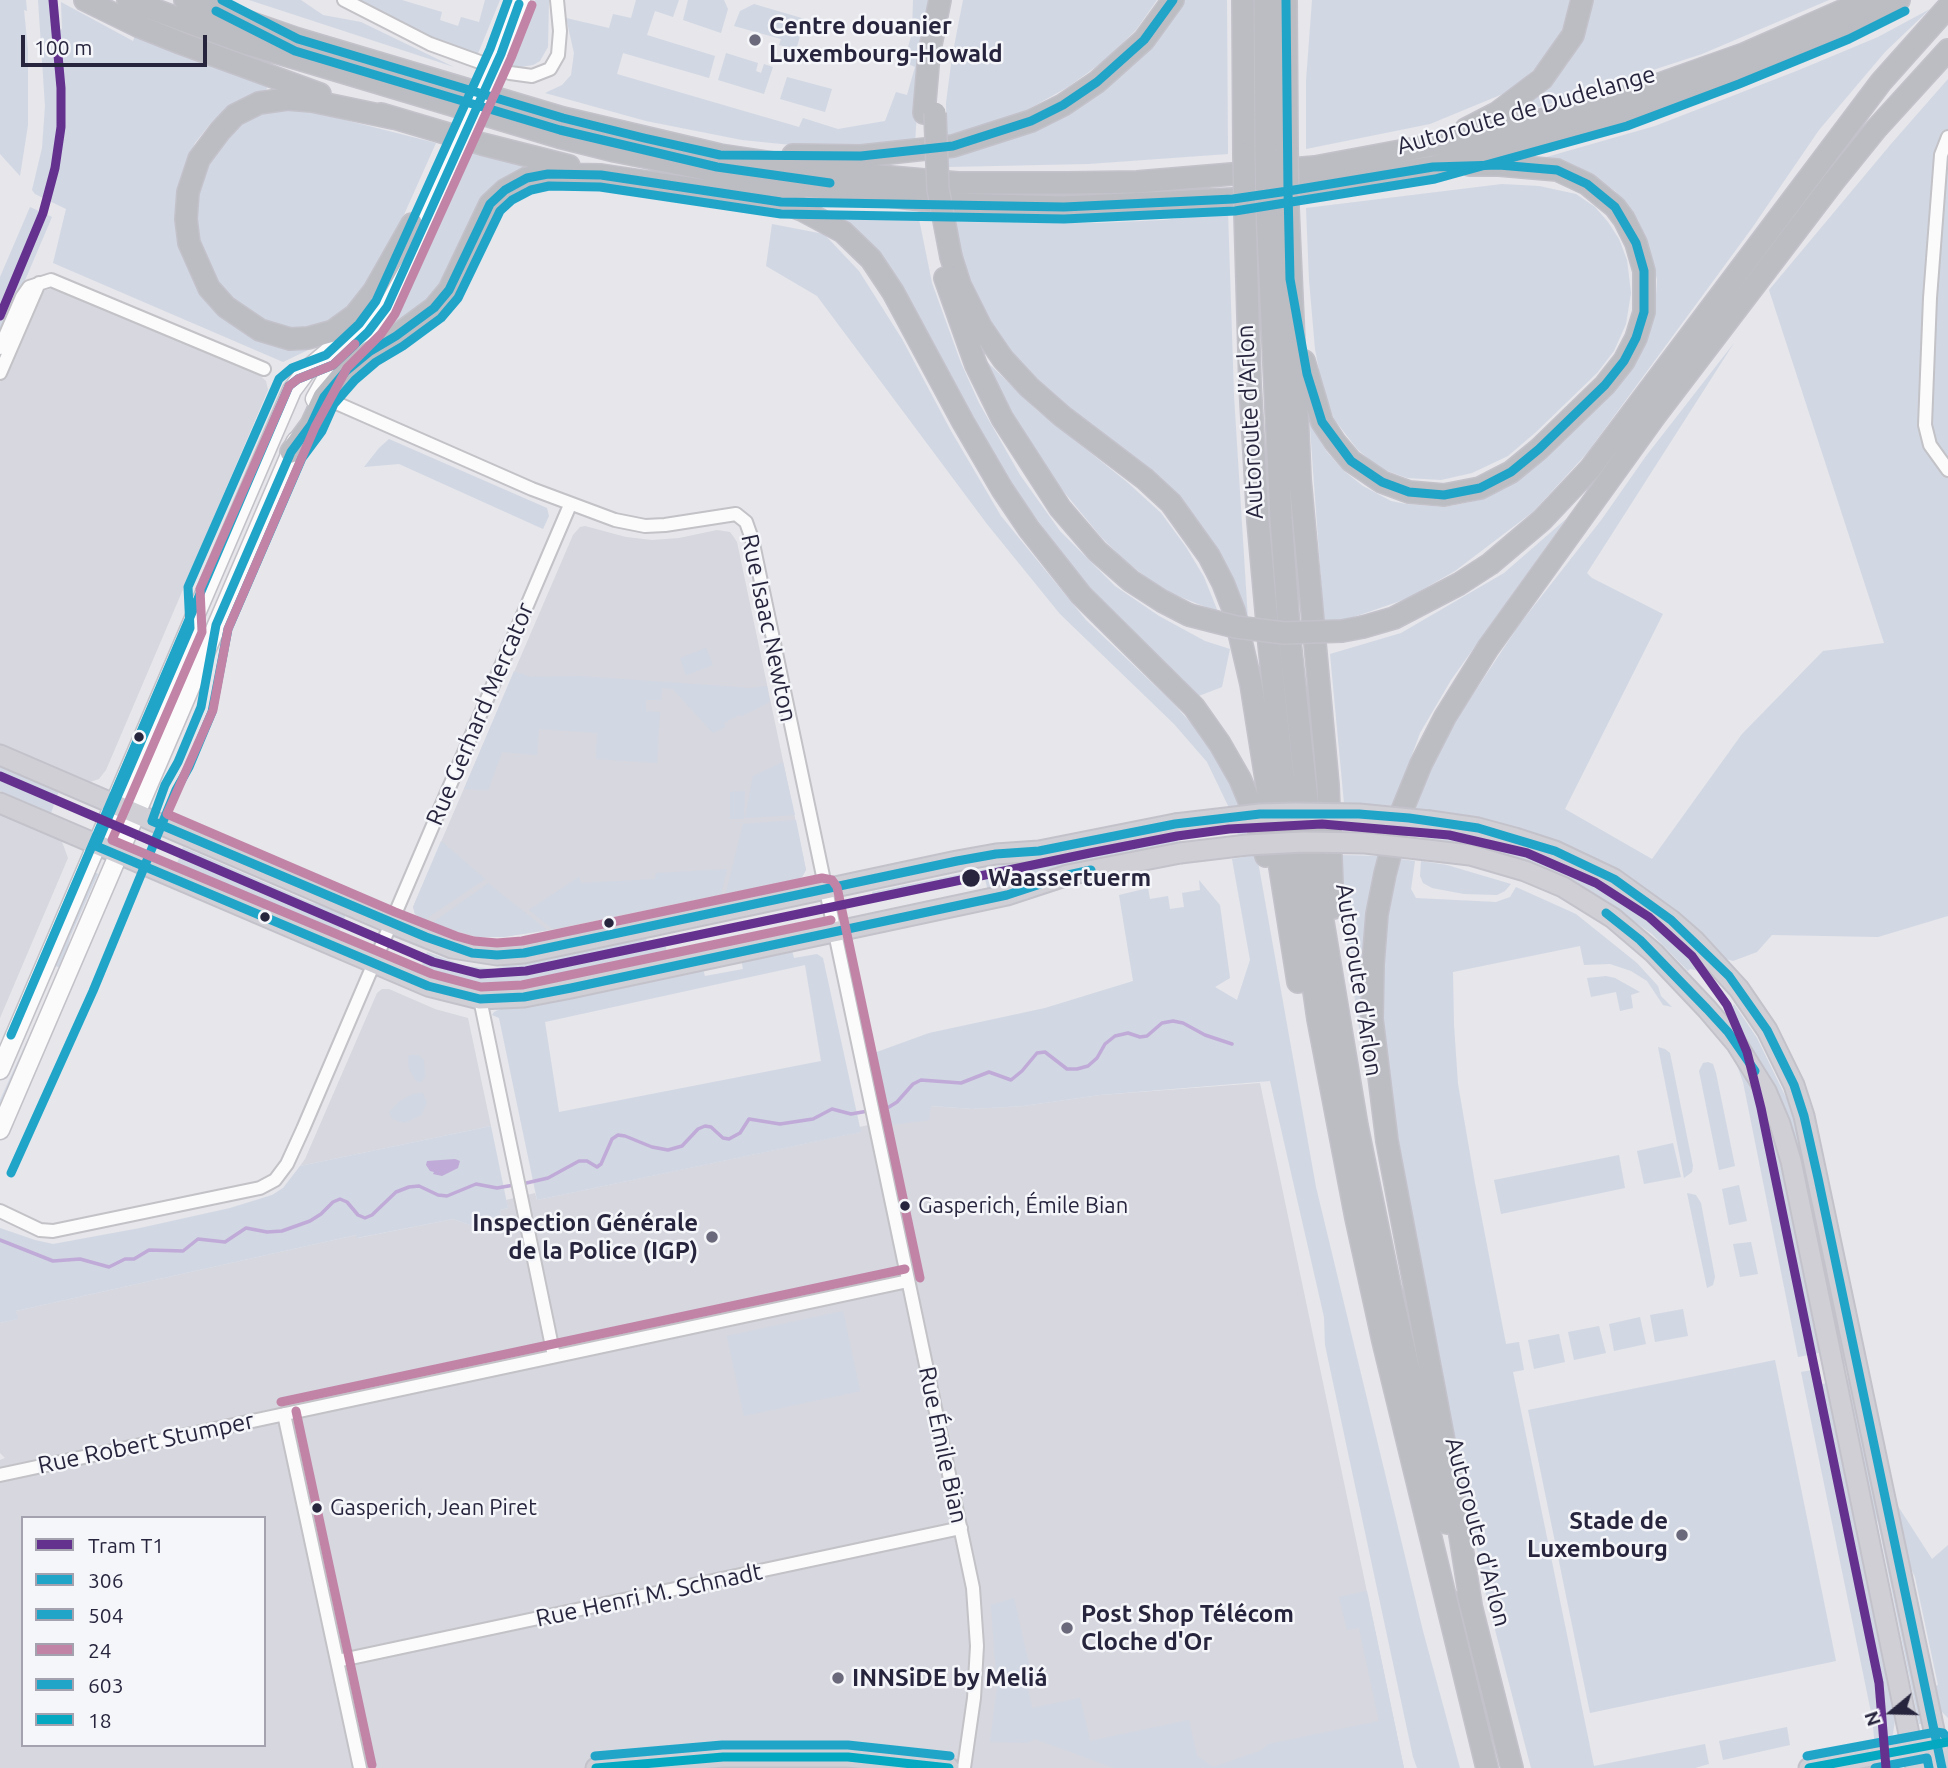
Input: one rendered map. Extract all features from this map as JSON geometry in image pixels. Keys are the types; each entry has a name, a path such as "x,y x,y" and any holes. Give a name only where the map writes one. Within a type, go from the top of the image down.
{"highway":[{"path":"85,0 138,26 241,66 393,118"},
{"name":"Autoroute de Dudelange","path":"128,0 245,43 559,137 615,151 760,180 955,204 1064,207 1233,198 1433,167 1624,114 1796,48 1844,28 1899,0"},
{"name":"Autoroute de Dudelange","path":"185,0 298,39 563,118 720,155 834,172 958,183 1109,183 1189,179 1315,167 1433,145 1606,103 1744,54 1867,0"},
{"path":"222,0 298,39"},
{"path":"940,0 929,54 927,187 976,365 1002,418 1060,508 1097,551 1131,581 1189,615 1236,627 1284,633 1342,631 1394,618 1459,584 1490,564 1542,520 1590,469 1881,82 1948,7"},
{"path":"930,113 951,0"},
{"path":"720,155 861,156 953,146 989,136 1031,121 1097,82 1144,40 1173,0"},
{"name":"Autoroute d'Arlon","path":"1243,0 1250,384 1258,521 1282,768 1318,1019 1356,1218 1432,1549 1488,1768"},
{"path":"1265,0 1277,150 1278,209 1313,397 1322,422 1352,461 1382,482 1409,492 1444,495 1480,488 1511,472 1596,395 1624,361 1636,338 1644,312 1644,271 1630,231 1615,207 1574,176 1557,170 1499,164 1433,167"},
{"path":"1286,0 1286,66"},
{"path":"1277,150 1286,66 1297,0"},
{"path":"1433,145 1497,113 1542,79 1573,34 1582,0"},
{"path":"1471,1605 1451,1478 1387,1141 1372,1019 1377,914 1401,813 1421,764 1445,717 1496,637 1655,416 1834,181 1876,129 1948,50"},
{"path":"412,224 374,291 355,315 333,331 308,338 290,339 260,330 226,307 209,288 189,243 186,219 188,192 199,159 236,115 259,103 287,99 312,101 393,118 601,175 781,202 955,204"},
{"name":"Autoroute d'Arlon","path":"1277,150 1267,184 1278,209 1280,518 1302,764 1315,874 1357,1126 1390,1287 1435,1483 1471,1605 1512,1768"},
{"path":"291,452 311,425 324,397 345,371 434,308 449,290 490,204 505,190 527,178 548,174 601,175"},
{"path":"781,202 843,232 871,259 893,292 1002,489 1029,529 1081,595 1194,707 1220,744 1240,779 1253,810 1263,839 1279,912 1292,946"},
{"path":"945,257 981,327 1003,359 1062,416 1145,479 1171,503 1209,556 1234,611 1260,735 1292,946 1332,1164 1356,1218"},
{"path":"1290,279 1300,479 1328,785 1332,902 1346,1012 1377,1182 1390,1287"}],"main road":[{"path":"495,51 508,0"},
{"path":"0,1130 319,390 337,360 384,309 449,153 521,0"},
{"path":"0,1070 292,390 307,370 359,324 376,301 449,153"},
{"path":"0,755 452,948 497,955 564,945 957,861 996,854 1039,851 1175,824 1225,817 1295,813 1360,814 1478,828 1555,851 1614,879 1664,914 1695,941 1740,989 1767,1030 1794,1085 1804,1116 1942,1743 1945,1768"},
{"path":"0,803 428,986 480,999 524,997 1007,895 1068,875 1180,853 1247,845 1365,843 1470,855 1513,867 1563,887 1597,907 1640,940 1674,974 1728,1032 1756,1073 1777,1116 1791,1161 1916,1768"},
{"path":"1809,1768 1942,1743"},
{"path":"596,1768 723,1757 838,1757 949,1768"}],"street":[{"path":"344,0 430,44 510,73 532,76 550,69 558,55 560,31 557,0"},
{"path":"1948,137 1941,155 1930,298 1925,425 1930,445 1948,470"},
{"path":"0,348 29,287 39,282 58,281 264,369"},
{"path":"0,373 39,282"},
{"name":"Rue Isaac Newton","path":"334,402 570,505 615,520 645,526 685,523 723,515 736,514 743,518 752,539 875,1124"},
{"name":"Rue Gerhard Mercator","path":"0,1211 40,1230 52,1231 268,1185 281,1172 291,1156 570,505"},
{"path":"480,999 554,1356"},
{"name":"Rue Émile Bian","path":"875,1124 973,1588 977,1620 974,1698 964,1768"},
{"name":"Rue Robert Stumper","path":"0,1475 908,1281"},
{"path":"284,1414 360,1768"},
{"name":"Rue Henri M. Schnadt","path":"337,1661 961,1528"}],"shaded area":[{"path":"0,0 26,0 27,11 24,10 28,50 28,125 20,176 0,154"},
{"path":"38,0 56,0 60,30 61,2 133,41 136,33 268,86 265,92 231,106 210,124 195,143 178,190 218,308 327,341 283,362 53,263 66,209 32,190 42,148 45,106"},
{"path":"249,0 301,0 323,15 361,22 454,67"},
{"path":"357,0 402,0 442,12 440,20 458,26 461,17 479,22 485,0 500,0 477,56"},
{"path":"535,0 549,0 548,47 540,61 533,65 510,65"},
{"path":"636,0 679,0 673,17 655,11 647,35 715,56 709,78 623,53 617,74 799,127 803,118 838,129 885,121 896,92 907,95 915,67 904,62 912,33 913,0 934,0 918,94 915,144 821,148 742,140 646,121 545,93 562,85 571,75 574,53 566,18 609,28 613,14 631,18"},
{"path":"688,0 724,0 728,9 721,33 683,20"},
{"path":"963,0 1157,0 1136,30 1104,61 1068,87 1009,120 947,138 946,103"},
{"path":"1180,0 1227,0 1228,154 1088,164 948,167 946,154 1043,123"},
{"path":"1312,0 1570,0 1562,30 1545,60 1510,91 1430,124 1306,149 1306,81"},
{"path":"1591,0 1829,0 1702,54 1527,111 1528,104 1546,90 1568,63 1583,35"},
{"path":"754,4 805,19 796,50 779,45 781,39 734,26 740,11"},
{"path":"1930,9 1885,52 1819,130 1752,228 1587,453 1534,511 1455,571 1406,599 1345,620 1324,623 1309,414 1316,434 1327,452 1344,471 1363,486 1391,501 1406,504 1444,507 1461,504 1504,489 1534,468 1604,402 1628,373 1646,341 1655,311 1657,280 1650,250 1638,220 1615,191 1598,179 1579,169 1543,158 1655,126 1878,37"},
{"path":"726,53 758,63 756,71 761,73 764,64 773,67 764,94 718,80"},
{"path":"787,77 832,89 825,112 780,99"},
{"path":"1948,79 1948,916 1878,937 1772,935 1757,952 1733,961 1720,957 1640,888 1431,811 1414,809 1440,748 1519,625 1734,343 1587,573 1663,614 1565,809 1652,859 1742,734 1823,651 1884,643 1769,290"},
{"path":"302,109 436,143 382,264 347,314 326,326 303,331 275,326 239,308 212,277 200,252 195,221 198,188 211,158 227,137 248,119 274,110"},
{"path":"472,151 553,167 523,172 434,297 378,338 417,266"},
{"path":"1502,184 1539,186 1576,194 1595,207 1619,239 1627,260 1631,293 1626,324 1614,351 1597,373 1508,456 1472,473 1441,480 1407,478 1379,468 1357,449 1334,419 1322,386 1315,349 1306,208"},
{"path":"30,207 52,217 0,339 0,277"},
{"path":"1228,212 1234,396 1248,620 1241,598 1217,550 1180,499 1062,405 1009,349 989,321 968,278 953,222 1098,223 1164,220"},
{"path":"830,214 919,219 932,283 961,363 979,403 1020,475 1060,531 1115,586 1159,616 1205,641 1230,649 1222,687 1196,697 1075,571 1006,477 890,269 869,242"},
{"path":"772,224 824,234 859,271 902,339 951,431 1001,516 1086,620 1171,701 1199,732 1215,755 1241,806 1257,856 1316,1187 1423,1631 1460,1768 1417,1768 1413,1757 1325,1345 1324,1317 1270,1081 1100,1095 1023,1106 972,1109 931,1106 929,1120 890,1125 874,1053 929,1033 1045,1008 1133,981 1119,895 1148,888 1150,899 1168,896 1170,909 1184,907 1182,893 1200,890 1199,880 1220,905 1230,978 1215,987 1237,1000 1250,960 1232,859 1244,857 1232,814 1207,762 1174,724 1060,614 987,524 817,296 766,266"},
{"path":"62,289 257,373 266,381 268,390 106,770 99,779 87,783 0,749 0,382 37,297 43,291"},
{"path":"985,360 1038,411 1127,482 1161,513 1204,577 1218,612 1173,594 1147,578 1101,537 1051,476 1024,436"},
{"path":"389,439 547,508 549,516 543,529 399,464 364,467"},
{"path":"1566,519 1451,680 1420,733 1393,806 1344,803 1330,654 1401,633 1504,573"},
{"path":"580,527 626,537 652,540 679,538 717,530 730,532 737,542 806,870 798,879 557,929 503,937 477,937 450,930 420,918 413,907 573,535"},
{"path":"706,648 713,665 686,675 680,658"},
{"path":"514,671 530,677 579,676 751,688 767,686 770,702 724,723 725,727 713,733 673,689 662,688 661,700 646,700 646,711 660,712 657,763 596,759 597,733 539,729 537,755 502,752 488,790 464,789"},
{"path":"783,762 795,815 745,818 753,776"},
{"path":"0,763 60,788 51,813 0,791"},
{"path":"745,791 744,819 730,819 730,792"},
{"path":"0,810 61,839 68,858 0,1018"},
{"path":"796,820 806,870 802,877 726,893 743,824"},
{"path":"1429,827 1474,835 1541,853 1605,882 1685,940 1713,974 1690,969 1688,971 1652,934 1598,897 1572,883 1427,843"},
{"path":"1176,830 1179,846 988,891 983,871 872,895 872,892"},
{"path":"441,841 485,879 424,920 415,914 413,907"},
{"path":"183,847 309,902 347,912 337,936 269,907 247,902 174,872"},
{"path":"1340,855 1380,856 1362,968 1364,1034 1360,1034 1343,918"},
{"path":"1400,859 1415,861 1411,889 1416,898 1496,902 1510,897 1516,887 1576,914 1637,963 1658,986 1661,996 1672,1007 1663,1005 1647,981 1631,971 1610,964 1584,965 1580,946 1453,972 1458,1084 1475,1183 1506,1344 1519,1342 1524,1370 1513,1372 1594,1766 1705,1744 1709,1764 1695,1768 1531,1768 1486,1595 1397,1144 1382,1029 1381,975 1391,888"},
{"path":"1421,861 1447,865 1511,884 1497,895 1464,894 1432,888 1423,883 1420,876"},
{"path":"727,869 721,894 553,929 529,910 579,877 581,883 655,879 656,873"},
{"path":"93,871 98,874 70,937 64,965 0,1114 0,1100 60,968 52,964"},
{"path":"489,883 547,930 503,937 477,937 432,923"},
{"path":"787,926 788,930 548,985 486,992 418,975 427,952 465,966 495,969 514,962 645,934 647,942 664,939 667,952"},
{"path":"791,947 794,958 817,954 823,958 861,1132 537,1200 499,1018 492,1015 494,1012 504,1007 702,966 705,976 743,969 741,958","holes":["805,965 821,1061 559,1112 545,1022"]},
{"path":"1606,976 1640,992 1631,995 1633,1008 1620,1011 1616,992 1591,997 1587,978"},
{"path":"382,989 389,989 435,1009 468,1018 491,1126 300,1166 377,993"},
{"path":"1734,1004 1757,1038 1796,1118 1850,1363 1840,1365 1754,1056 1732,1008"},
{"path":"1708,1021 1735,1051 1774,1125 1824,1352 1798,1357 1743,1082 1733,1054 1704,1022"},
{"path":"1658,1047 1670,1053 1693,1166 1692,1172 1684,1178"},
{"path":"410,1055 418,1055 424,1060 425,1077 421,1082 416,1081 409,1069"},
{"path":"1703,1063 1713,1064 1716,1073 1735,1166 1719,1170 1699,1071"},
{"path":"1260,1083 1404,1768 0,1768 0,1460 5,1458 0,1453 0,1323 17,1319 16,1311 356,1235 358,1238 453,1219 479,1228 510,1221 501,1218 500,1210 508,1208 506,1200 535,1193 537,1200 860,1132 859,1127 889,1121 890,1124 931,1106 972,1109 1023,1106 1100,1095"},
{"path":"423,1093 427,1103 421,1115 405,1123 392,1119 389,1112 400,1101 413,1094"},
{"path":"491,1126 508,1208 500,1210 501,1217 510,1216 511,1221 479,1228 453,1219 357,1238 356,1235 16,1311 18,1319 0,1323 0,1228 53,1244 140,1228 230,1208 272,1195 283,1188 300,1166"},
{"path":"1673,1143 1681,1177 1644,1184 1637,1151"},
{"path":"1619,1155 1625,1188 1501,1214 1494,1180"},
{"path":"427,1161 460,1161 458,1168 442,1176 433,1174 426,1165"},
{"path":"1739,1185 1747,1221 1729,1225 1722,1189"},
{"path":"1687,1193 1696,1195 1701,1203 1715,1277 1713,1285 1707,1288"},
{"path":"1751,1242 1758,1274 1740,1277 1733,1244"},
{"path":"1683,1309 1688,1336 1655,1342 1650,1315"},
{"path":"843,1311 860,1391 744,1416 727,1336"},
{"path":"1640,1317 1646,1344 1614,1351 1609,1324"},
{"path":"1599,1326 1606,1353 1574,1360 1568,1332"},
{"path":"1559,1334 1565,1362 1534,1369 1528,1340"},
{"name":"Stade de Luxembourg","path":"1775,1360 1836,1661 1590,1713 1528,1410"},
{"path":"1818,1369 1821,1384 1831,1383 1879,1620 1881,1651 1895,1720 1890,1739 1875,1747 1872,1717 1801,1372"},
{"path":"1854,1378 1922,1724 1919,1724 1878,1523 1867,1494 1843,1380"},
{"path":"1894,1500 1932,1559 1948,1545 1948,1718 1937,1707 1931,1687 1938,1685 1915,1577 1905,1556"},
{"path":"1367,1591 1404,1768 1114,1768 1035,1739 1027,1743 990,1742 997,1688 991,1605 1014,1598 1029,1665 1023,1666 1032,1708 1080,1698 1090,1741 1189,1720 1197,1756 1213,1767 1260,1751 1269,1744 1379,1721 1359,1628 1347,1630 1339,1597"},
{"path":"1787,1727 1790,1745 1723,1760 1719,1741"}],"waterway":[{"path":"876,1109 889,1107 897,1102 913,1084 921,1080 961,1083 989,1072 1011,1080 1037,1053 1045,1052 1067,1069 1088,1066 1115,1036 1128,1033 1147,1036 1162,1023 1183,1023 1205,1035 1232,1044"},
{"path":"522,1184 548,1178 579,1161 587,1161 597,1167 601,1164 612,1139 618,1135 668,1150 682,1146 698,1129 705,1126 729,1139 740,1133 749,1119 780,1124 813,1119 832,1109 851,1114 868,1111"},
{"path":"0,1240 53,1261 80,1259 109,1267 125,1259 134,1259 149,1250 183,1251 198,1239 225,1242 246,1228 267,1232 282,1231 310,1221 340,1199 365,1218 372,1215 396,1192 409,1187 419,1186 447,1196 476,1184 497,1188 514,1185"}],"tram line":[{"name":"T1","path":"0,316 43,213 55,168 61,127 61,88 53,0"},
{"name":"T1","path":"0,776 433,962 480,974 526,971 1090,853 1229,829 1322,824 1449,835 1527,853 1596,883 1649,917 1692,956 1727,1005 1747,1052 1761,1108 1879,1683 1886,1768"}],"transit line":[{"name":"306","path":"222,0 298,39 563,118 644,138 720,155 861,156 953,146 1031,121 1063,105 1097,82 1144,40 1173,0"},
{"name":"306","path":"508,0 490,49 376,301 359,324 326,355 292,368 279,379 188,587 190,628 96,846 428,986 480,999 524,997 571,988 1007,895 1091,870"},
{"name":"306","path":"1286,0 1288,191"},
{"name":"504","path":"11,1035 289,386 298,379 333,365 368,332 387,307 501,54 519,4"},
{"name":"24","path":"532,5 511,58 395,314 381,334 347,368 315,427 228,629 213,710 167,814 395,912 474,941 522,941 822,878 832,880 837,887 920,1278"},
{"name":"504","path":"216,11 295,51 560,130 717,167 830,183"},
{"name":"504","path":"11,1173 93,991 176,790 189,767 212,712 228,629 302,458 322,431 334,404 355,380 376,362 441,318 458,298 500,211 512,200 531,190 549,186 600,187 781,214 1064,219 1235,211 1435,179 1627,126 1849,39 1905,11"},
{"name":"306","path":"1499,165 1557,170 1587,184 1615,207 1636,243 1644,271 1644,312 1636,338 1624,361 1605,385 1539,449 1511,472 1480,488 1444,495 1409,492 1382,482 1351,461 1322,422 1307,374 1290,279 1288,191 1433,167 1499,165"},
{"name":"306","path":"1288,191 1233,199 1064,207 781,202 601,175 548,174 527,178 505,190 490,204 449,290 434,308 346,371 324,397 311,425 291,452 216,625 201,707 178,762 165,785 152,821 426,937 472,953 497,955 524,953 957,861 996,854 1039,851 1175,824 1260,814 1359,814 1478,828 1555,851 1614,879 1671,920 1729,976 1767,1030 1794,1085 1818,1178 1942,1768"},
{"name":"24","path":"355,344 333,365 298,379 289,386 200,589 202,632 112,840 432,974 481,987 522,985 831,920"},
{"name":"306","path":"1606,913 1640,940 1707,1009 1728,1032 1755,1071"},
{"name":"24","path":"281,1402 905,1269"},
{"name":"24","path":"296,1411 372,1765"},
{"name":"603","path":"1807,1756 1936,1732 1943,1733 1948,1739"},
{"name":"18","path":"1809,1768 1948,1742"},
{"name":"603","path":"595,1756 722,1745 848,1745 950,1756"},
{"name":"18","path":"596,1768 723,1757 848,1757 949,1768"},
{"name":"504","path":"1875,1768 1927,1758 1929,1768"}],"place":[{"name":"Centre douanier Luxembourg-Howald","path":"755,40"},
{"name":"Waassertuerm","path":"971,878"},
{"name":"Gasperich, Émile Bian","path":"905,1206"},
{"name":"Inspection Générale de la Police (IGP)","path":"712,1237"},
{"name":"Gasperich, Jean Piret","path":"317,1508"},
{"name":"Stade de Luxembourg","path":"1682,1535"},
{"name":"Post Shop Télécom Cloche d'Or","path":"1067,1628"},
{"name":"INNSiDE by Meliá","path":"838,1678"}]}
